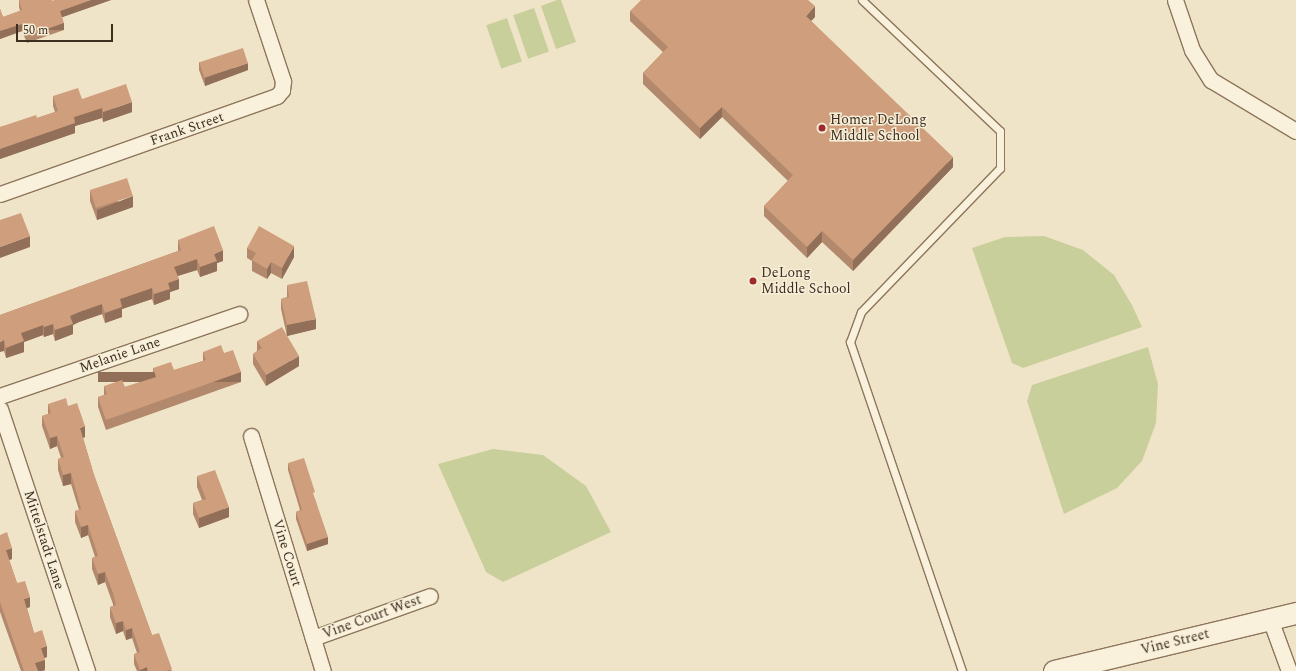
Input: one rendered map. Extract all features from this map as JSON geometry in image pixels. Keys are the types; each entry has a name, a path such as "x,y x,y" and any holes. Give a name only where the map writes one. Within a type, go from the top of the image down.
{"street":[{"name":"Frank Street","path":"0,194 277,96 282,90 283,81 256,0"},
{"path":"1175,0 1192,50 1211,80 1296,131"},
{"name":"Melanie Lane","path":"0,396 239,314"},
{"name":"Mittelstadt Lane","path":"0,409 87,671"},
{"name":"Vine Court","path":"251,436 323,671"},
{"name":"Vine Court West","path":"313,638 430,596"},
{"name":"Vine Street","path":"1054,671 1296,612"},
{"path":"1270,619 1290,671"}],"lane":[{"path":"862,0 1000,131 1000,168 861,312 850,342 962,671"}],"green space":[{"path":"561,0 576,42 556,49 541,6"},
{"path":"534,8 549,51 528,59 513,15"},
{"path":"507,18 522,61 501,69 486,25"},
{"path":"1044,236 1083,250 1114,275 1132,305 1142,327 1023,368 1012,363 972,248 1005,237"},
{"path":"1148,347 1158,384 1156,423 1142,461 1117,488 1064,514 1027,401 1032,385"},
{"path":"493,449 543,455 586,486 611,532 503,582 486,572 438,464"}],"building":[{"path":"19,0 91,0 60,11 64,23 27,36 22,24 0,31 0,9 3,17 22,10"},
{"name":"Homer DeLong Middle School","path":"641,0 808,0 815,6 806,16 953,157 853,260 822,231 807,247 764,206 793,175 722,107 700,128 643,73 668,47 630,11"},
{"path":"243,48 248,63 204,77 199,62"},
{"path":"126,84 132,102 103,112 102,108 74,117 75,123 0,149 0,127 36,115 37,118 58,111 53,96 78,88 82,99"},
{"path":"127,178 133,196 96,208 90,190"},
{"path":"21,213 30,236 0,247 0,220"},
{"path":"214,226 223,250 214,254 217,261 200,267 197,259 174,267 179,279 168,283 170,289 154,294 152,288 120,299 122,307 105,313 102,304 79,312 70,316 73,324 55,330 53,324 44,327 43,325 21,333 24,341 6,348 4,340 0,342 0,315 181,250 178,240"},
{"path":"259,226 294,246 282,268 271,262 267,269 252,260 256,253 247,248"},
{"path":"307,281 316,319 287,325 281,299 289,297 287,285"},
{"path":"282,327 299,356 266,375 253,354 262,348 257,341"},
{"path":"221,345 224,353 233,350 241,372 106,420 98,397 107,394 104,386 122,380 125,387 156,377 153,368 171,362 174,370 206,360 203,352"},
{"path":"66,398 68,406 77,403 85,426 80,428 94,475 152,635 159,633 172,669 166,671 148,671 147,667 140,670 134,654 140,652 132,628 126,630 123,621 116,623 110,607 116,605 113,593 105,572 98,574 92,558 98,556 88,525 81,527 75,511 81,509 71,473 63,475 58,459 64,457 57,436 50,438 42,416 51,413 48,404"},
{"path":"304,458 315,492 313,493 328,537 307,544 296,512 302,510 288,463"},
{"path":"215,470 229,507 199,518 193,503 206,499 197,476"},
{"path":"7,532 12,548 6,550 17,583 25,581 30,597 24,599 34,633 42,630 47,646 41,648 45,660 35,663 38,671 24,671 0,602 0,535"}],"place":[{"name":"Homer DeLong Middle School","path":"822,128"},
{"name":"DeLong Middle School","path":"753,281"}]}
